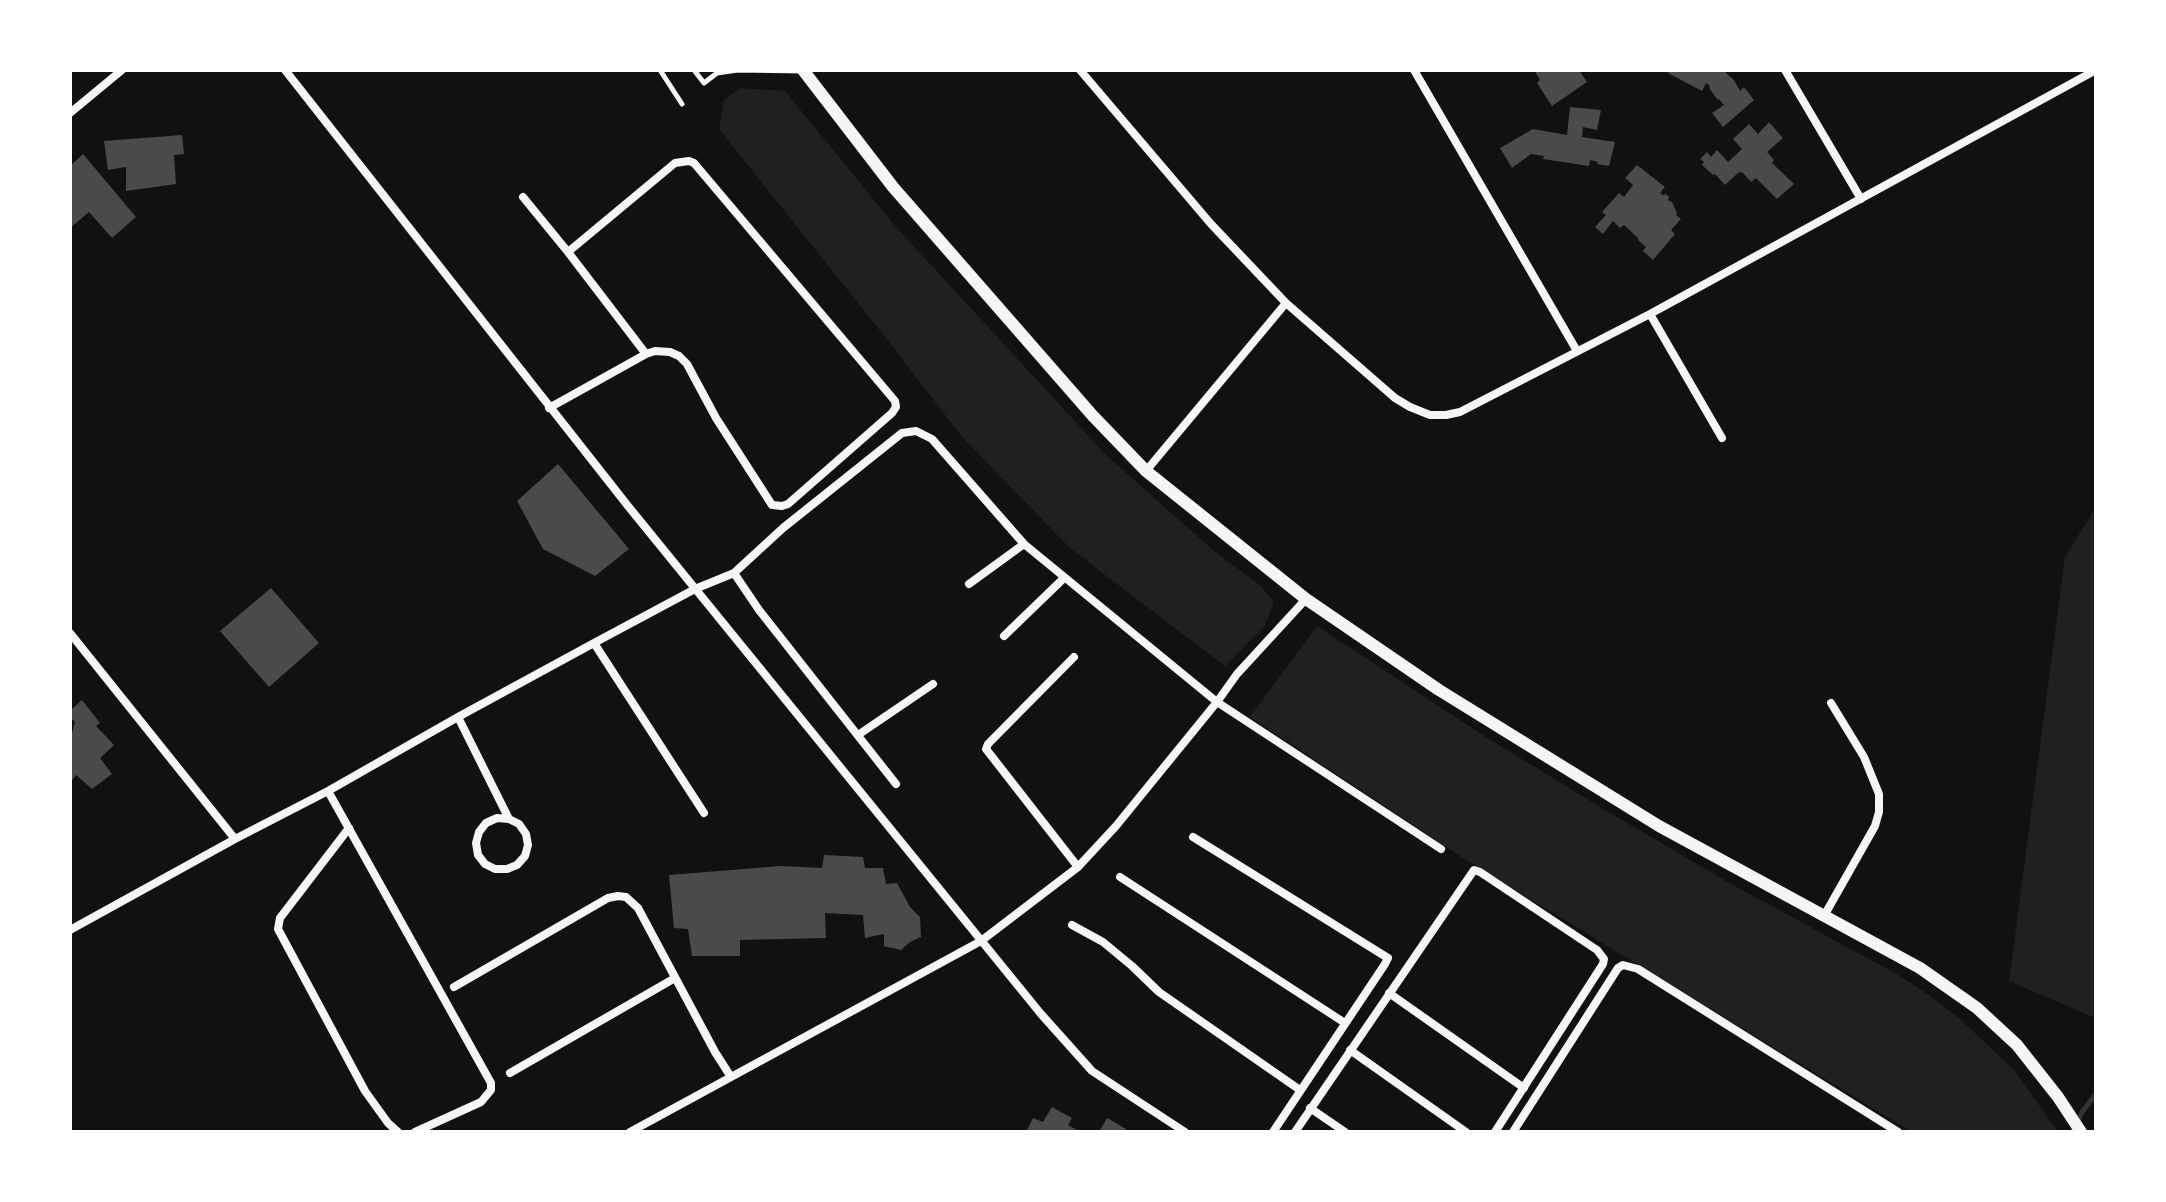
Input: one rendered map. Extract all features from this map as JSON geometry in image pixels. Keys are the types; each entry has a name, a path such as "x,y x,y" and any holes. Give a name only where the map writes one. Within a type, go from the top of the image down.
{"street":[{"path":"70,113 122,70"},
{"path":"285,70 549,408 1041,1014 1092,1071 1185,1132"},
{"path":"1080,70 1211,224 1286,303 1395,398 1430,415 1460,412 1650,314 2096,70"},
{"path":"1414,70 1577,351"},
{"path":"1785,70 1861,199"},
{"path":"804,71 893,187 1093,416 1146,471 1306,599 1439,690 1659,826 1920,968 1977,1008 2017,1045 2081,1132"},
{"path":"549,408 646,354 670,352 687,364 716,418 772,505 782,506 788,504 896,407 895,401 694,163 675,163 568,252"},
{"path":"523,197 646,354"},
{"path":"1146,471 1286,303"},
{"path":"1650,314 1722,438"},
{"path":"70,930 594,643 695,589 734,573 783,528 902,433 916,431 932,439 1024,544 1217,702 1441,849"},
{"path":"969,584 1024,544"},
{"path":"734,573 759,610 896,784"},
{"path":"1004,636 1064,578"},
{"path":"630,1132 981,941 1078,867 1116,826 1237,674 1306,599"},
{"path":"70,633 235,839"},
{"path":"594,643 704,813"},
{"path":"1074,657 986,749 1078,867"},
{"path":"858,735 933,684"},
{"path":"1824,916 1875,826 1879,812 1879,794 1864,757 1831,703"},
{"path":"458,717 509,819 519,824 526,834 528,845 525,856 517,865 495,869 485,864 478,855 476,843 479,832 486,823 497,818 509,819"},
{"path":"328,791 491,1083 491,1090 481,1102 415,1132"},
{"path":"349,828 280,918 278,929 365,1091 398,1132"},
{"path":"1193,837 1387,956 1385,964 1273,1132"},
{"path":"1295,1132 1474,870 1597,950 1604,959 1495,1132"},
{"path":"1120,877 1345,1023"},
{"path":"454,987 608,898 626,897 638,908 731,1077"},
{"path":"1072,925 1103,942 1159,992 1300,1090"},
{"path":"1513,1132 1618,968 1623,965 1638,969 1898,1132"},
{"path":"510,1073 675,978"},
{"path":"1389,993 1524,1088"},
{"path":"1350,1050 1466,1132"},
{"path":"1310,1108 1345,1132"}],"lane":[{"path":"660,70 682,104"},
{"path":"694,70 704,83 717,73 738,70 804,71"}],"shaded area":[{"path":"740,88 785,91 897,228 1106,455 1213,550 1260,585 1274,602 1264,627 1225,666 1071,549 962,437 719,129 724,100"},
{"path":"2096,507 2096,1013 2093,1017 2009,981 2065,557"},
{"path":"1317,626 1489,739 1600,807 1929,995 1959,1018 2015,1071 2058,1132 1912,1132 1463,858 1250,717"}],"building":[{"path":"1534,70 1579,70 1587,82 1552,106 1537,83 1540,80"},
{"path":"1670,70 1724,71 1740,91 1744,87 1754,100 1723,127 1712,113 1724,105 1710,86 1706,83 1702,91 1668,73"},
{"path":"1570,107 1601,110 1597,130 1583,127 1582,137 1615,142 1609,166 1590,160 1589,166 1543,159 1544,156 1531,154 1512,168 1500,148 1533,129 1567,135"},
{"path":"1769,122 1783,138 1767,152 1774,160 1772,163 1794,184 1777,199 1756,178 1751,182 1739,172 1725,185 1702,165 1704,162 1700,159 1707,152 1711,157 1717,150 1728,162 1742,149 1733,139 1749,124 1758,134"},
{"path":"182,135 184,154 174,155 176,184 126,191 126,167 108,170 104,141"},
{"path":"83,154 136,217 112,238 89,212 70,228 70,166"},
{"path":"1637,165 1665,187 1660,193 1669,197 1676,215 1681,219 1671,230 1675,234 1653,260 1643,251 1646,247 1624,225 1620,228 1613,221 1603,234 1595,227 1606,215 1602,212 1619,193 1624,197 1633,185 1625,178"},
{"path":"558,464 629,549 595,576 543,549 517,501"},
{"path":"271,588 319,643 269,687 220,631"},
{"path":"82,700 100,723 96,726 114,745 100,758 112,774 92,789 76,775 70,783 70,733 75,722 70,717 70,711"},
{"path":"824,855 863,857 865,868 883,868 886,884 897,883 910,907 920,917 921,937 901,950 884,946 884,934 865,938 863,915 825,913 826,938 740,940 740,956 692,956 688,929 674,928 669,875 781,866 822,868"},
{"path":"1052,1107 1072,1118 1068,1125 1080,1132 1026,1132 1033,1118 1043,1122"},
{"path":"1107,1118 1126,1129 1124,1132 1099,1132"}],"waterway":[{"path":"2073,1132 2082,1112 2096,1094"}]}
